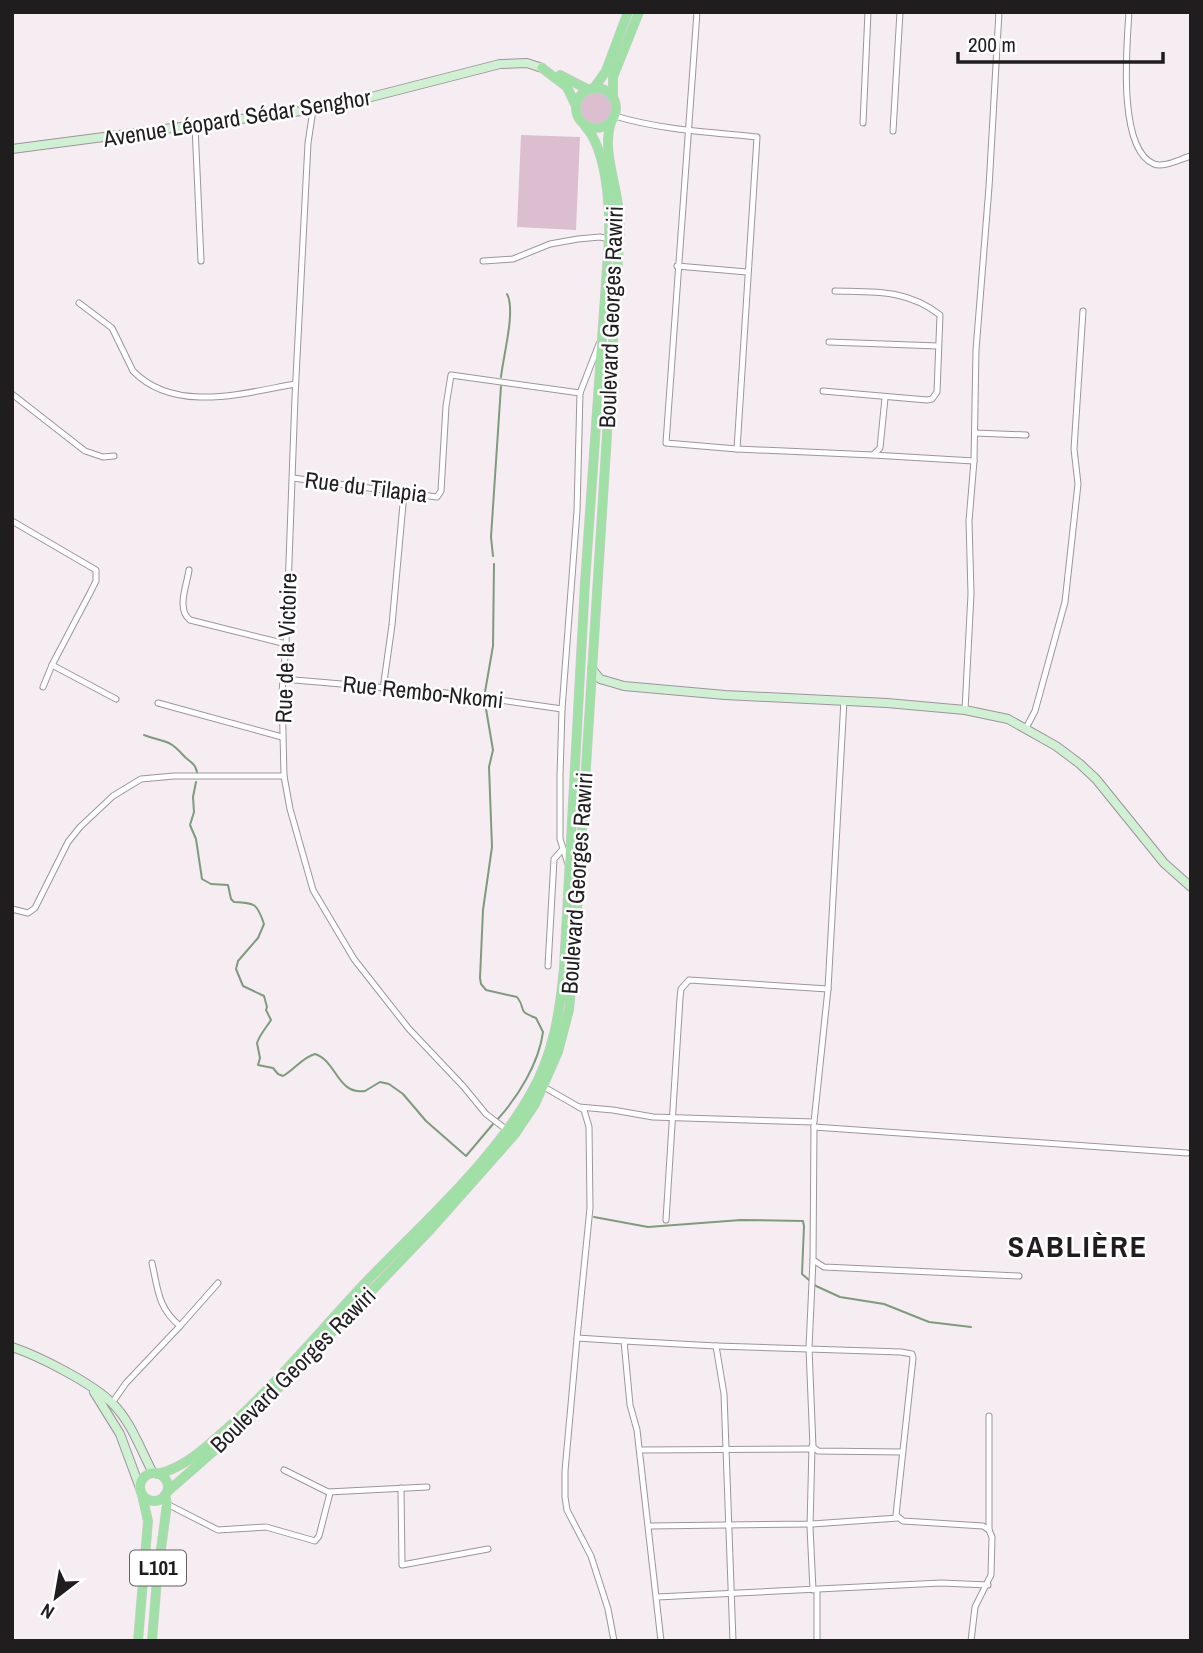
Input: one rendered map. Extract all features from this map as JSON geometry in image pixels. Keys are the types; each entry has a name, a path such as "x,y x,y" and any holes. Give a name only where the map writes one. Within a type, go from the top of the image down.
{"main road":[{"path":"576,107 580,96 592,89 607,68 628,12"},
{"path":"542,68 567,87 578,117 585,125 599,128 613,119 613,77 639,12"},
{"path":"542,68 592,89 605,91 613,99"},
{"name":"Boulevard Georges Rawiri","path":"166,1497 234,1435 504,1149 544,1087 562,1040 571,994 620,236 619,211 607,148 607,134 613,119"},
{"name":"Boulevard Georges Rawiri","path":"155,1474 183,1464 233,1422 434,1213 507,1130 534,1088 547,1057 556,1027 564,968 585,583 610,239 608,203 601,161 596,141 585,125"},
{"path":"155,1474 166,1481 166,1497 152,1501 141,1492 143,1478 155,1474"},
{"name":"L101","path":"138,1641 148,1521 141,1492"},
{"name":"L101","path":"152,1641 166,1497"}],"street":[{"path":"697,12 666,443 974,460"},
{"path":"863,123 868,12"},
{"path":"893,131 900,12"},
{"path":"965,710 971,594 969,521 974,460 977,331 999,12"},
{"path":"1129,12 1125,76 1129,115 1140,149 1146,158 1160,164 1191,156"},
{"name":"Avenue Léopard Sédar Senghor","path":"12,149 313,110 362,101 500,64 527,63 542,68"},
{"name":"Rue de la Victoire","path":"313,110 308,150 295,384 283,679 284,776 309,881 330,922 381,996 492,1119 507,1130"},
{"path":"613,119 688,131 757,136 737,449"},
{"path":"195,126 201,261"},
{"path":"483,261 513,259 550,244 578,239 610,239"},
{"path":"677,266 747,272"},
{"path":"823,391 927,400 935,396 941,318 926,306 896,293 835,291"},
{"path":"79,303 112,328 138,376 173,394 227,395 295,384"},
{"path":"1026,728 1035,711 1065,602 1078,484 1074,450 1083,311"},
{"path":"569,867 562,850 560,806 562,709 577,511 580,393 604,330"},
{"path":"828,342 938,346"},
{"name":"Rue du Tilapia","path":"293,478 432,498 440,495 447,395 451,375 580,393"},
{"path":"12,394 85,451 103,457 114,456"},
{"path":"873,455 880,449 885,398"},
{"path":"975,433 1026,435"},
{"path":"383,688 404,494"},
{"path":"12,522 96,570 96,581 43,687"},
{"path":"189,570 182,608 186,617 286,644"},
{"path":"52,665 116,699"},
{"path":"591,667 597,677 611,684 725,695 965,710 1000,717 1026,728 1062,750 1088,772 1164,863 1191,887"},
{"name":"Rue Rembo-Nkomi","path":"283,679 458,694 562,709"},
{"path":"589,699 597,688 611,684"},
{"path":"817,1641 810,1524 812,1446 809,1348 814,1125 828,989 844,701"},
{"path":"158,703 282,737"},
{"path":"12,909 28,913 35,908 68,842 80,827 113,796 141,779 174,776 284,776"},
{"path":"548,966 554,859 562,850"},
{"path":"666,1220 680,998 684,983 689,980 828,989"},
{"path":"544,1087 579,1107 588,1117 591,1185 565,1471 565,1497 567,1510 591,1556 608,1609 614,1641"},
{"path":"579,1107 673,1118 814,1125 1186,1153"},
{"path":"813,1260 824,1267 1019,1276"},
{"path":"152,1264 162,1305 168,1316 180,1326"},
{"path":"112,1403 126,1383 218,1283"},
{"path":"577,1338 912,1354 897,1501 898,1518"},
{"path":"624,1341 630,1405 638,1430 661,1641"},
{"path":"716,1346 724,1394 733,1641"},
{"path":"12,1347 48,1363 112,1403 155,1474"},
{"path":"92,1389 120,1434 141,1492"},
{"path":"971,1641 975,1607 991,1574 989,1416"},
{"path":"640,1451 725,1451 812,1446 818,1451 902,1452"},
{"path":"284,1470 328,1492 427,1487"},
{"path":"401,1488 402,1565 488,1549"},
{"path":"166,1497 218,1531 266,1527 315,1541 319,1536 330,1495 328,1492"},
{"path":"649,1526 810,1524 898,1518 903,1521 983,1526 989,1530"},
{"path":"657,1597 941,1583 988,1585"}],"shaded area":[{"path":"596,92 607,97 612,108 607,119 596,124 585,119 580,108 585,97"},
{"path":"521,135 580,137 576,230 517,227"}],"waterway":[{"path":"501,377 510,322 507,294"},
{"path":"493,556 491,537 501,386"},
{"path":"485,692 493,646 494,564"},
{"path":"485,703 493,750 489,767 492,847 483,910 481,984 486,990 517,997 524,1012 536,1018 543,1032 537,1056 526,1079 497,1120"},
{"path":"144,735 173,746 193,764 197,772"},
{"path":"196,782 194,812 190,825 196,839 202,879 211,884 228,885 231,899 254,906 264,924 258,938 238,961 236,969 243,986 264,996 271,1020 257,1043 260,1058 258,1065 273,1068 283,1076 315,1054 328,1063 348,1088 365,1091 380,1082 389,1084 403,1094 426,1121 466,1156 493,1124"},
{"path":"594,1217 648,1227 741,1220 803,1221 802,1274 816,1286 840,1297 884,1304 929,1322 971,1327"}],"district":[{"name":"SABLIÈRE","path":"1078,1247"}]}
